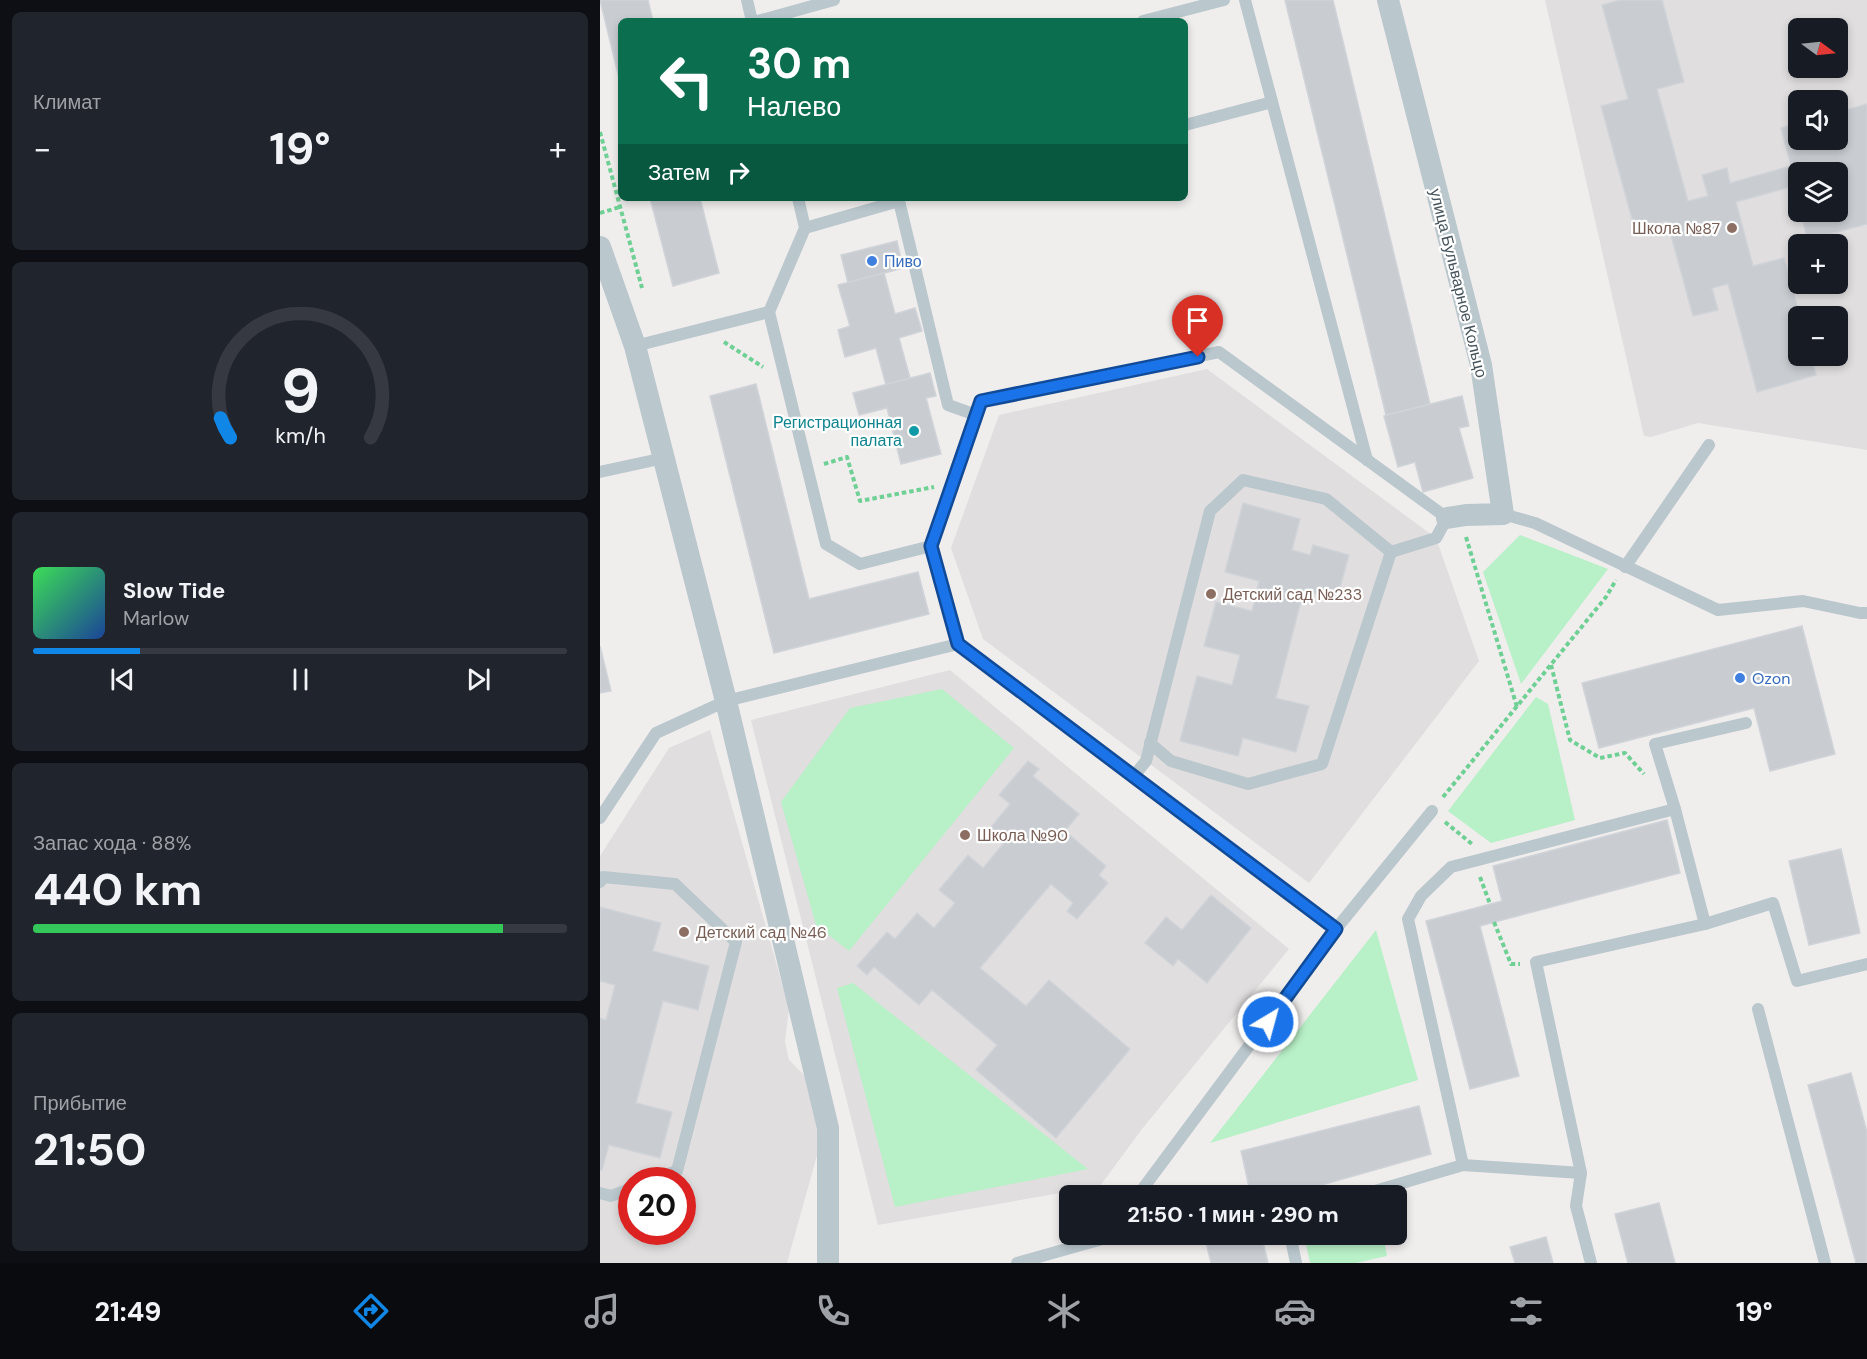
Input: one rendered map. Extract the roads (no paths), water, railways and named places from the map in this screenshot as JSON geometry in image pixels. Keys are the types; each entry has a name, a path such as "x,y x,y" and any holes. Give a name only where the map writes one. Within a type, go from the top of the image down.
{"street":[{"name":"улица Бульварное Кольцо","path":"1388,0 1481,365 1503,514"},
{"path":"600,247 635,346 664,458 726,701 828,1128 828,1263"},
{"path":"1453,517 1503,514"}],"lane":[{"path":"747,0 751,18"},
{"path":"769,18 834,0"},
{"path":"1155,18 1224,0"},
{"path":"1245,0 1367,460"},
{"path":"1188,124 1272,102"},
{"path":"799,201 805,228 769,312 826,544 860,564 931,546"},
{"path":"805,228 901,201"},
{"path":"905,201 948,405 976,415"},
{"path":"635,346 769,312"},
{"path":"1336,929 958,644 931,546 981,401 1219,352 1367,460 1453,517 1436,538 1391,552"},
{"path":"1625,567 1709,445"},
{"path":"600,472 664,458"},
{"path":"1133,777 1146,760 1210,512 1243,480 1326,499 1391,552"},
{"path":"1503,514 1535,523 1718,610 1803,601 1867,613"},
{"path":"1150,743 1171,761 1248,784 1322,764 1391,552"},
{"path":"600,818 656,733 726,701 958,644"},
{"path":"1705,924 1675,809 1655,744 1746,723"},
{"path":"1463,1165 1408,919 1421,896 1451,867 1675,809"},
{"path":"1147,1185 1336,929 1432,811"},
{"path":"600,882 603,877 675,884 736,942 678,1167"},
{"path":"1591,1263 1576,1206 1581,1173 1536,963 1705,924 1773,903 1797,981 1867,964"},
{"path":"1758,1009 1825,1263"},
{"path":"1395,1185 1463,1165 1581,1173"},
{"path":"600,1193 611,1196 618,1193"},
{"path":"1017,1263 1081,1245"},
{"path":"1292,1245 1296,1263"}],"place":[{"name":"Школа №87","path":"1732,228"},
{"name":"Пиво","path":"872,261"},
{"name":"Регистрационная палата","path":"914,431"},
{"name":"Детский сад №233","path":"1211,594"},
{"name":"Ozon","path":"1740,678"},
{"name":"Школа №90","path":"965,835"},
{"name":"Детский сад №46","path":"684,932"}]}
